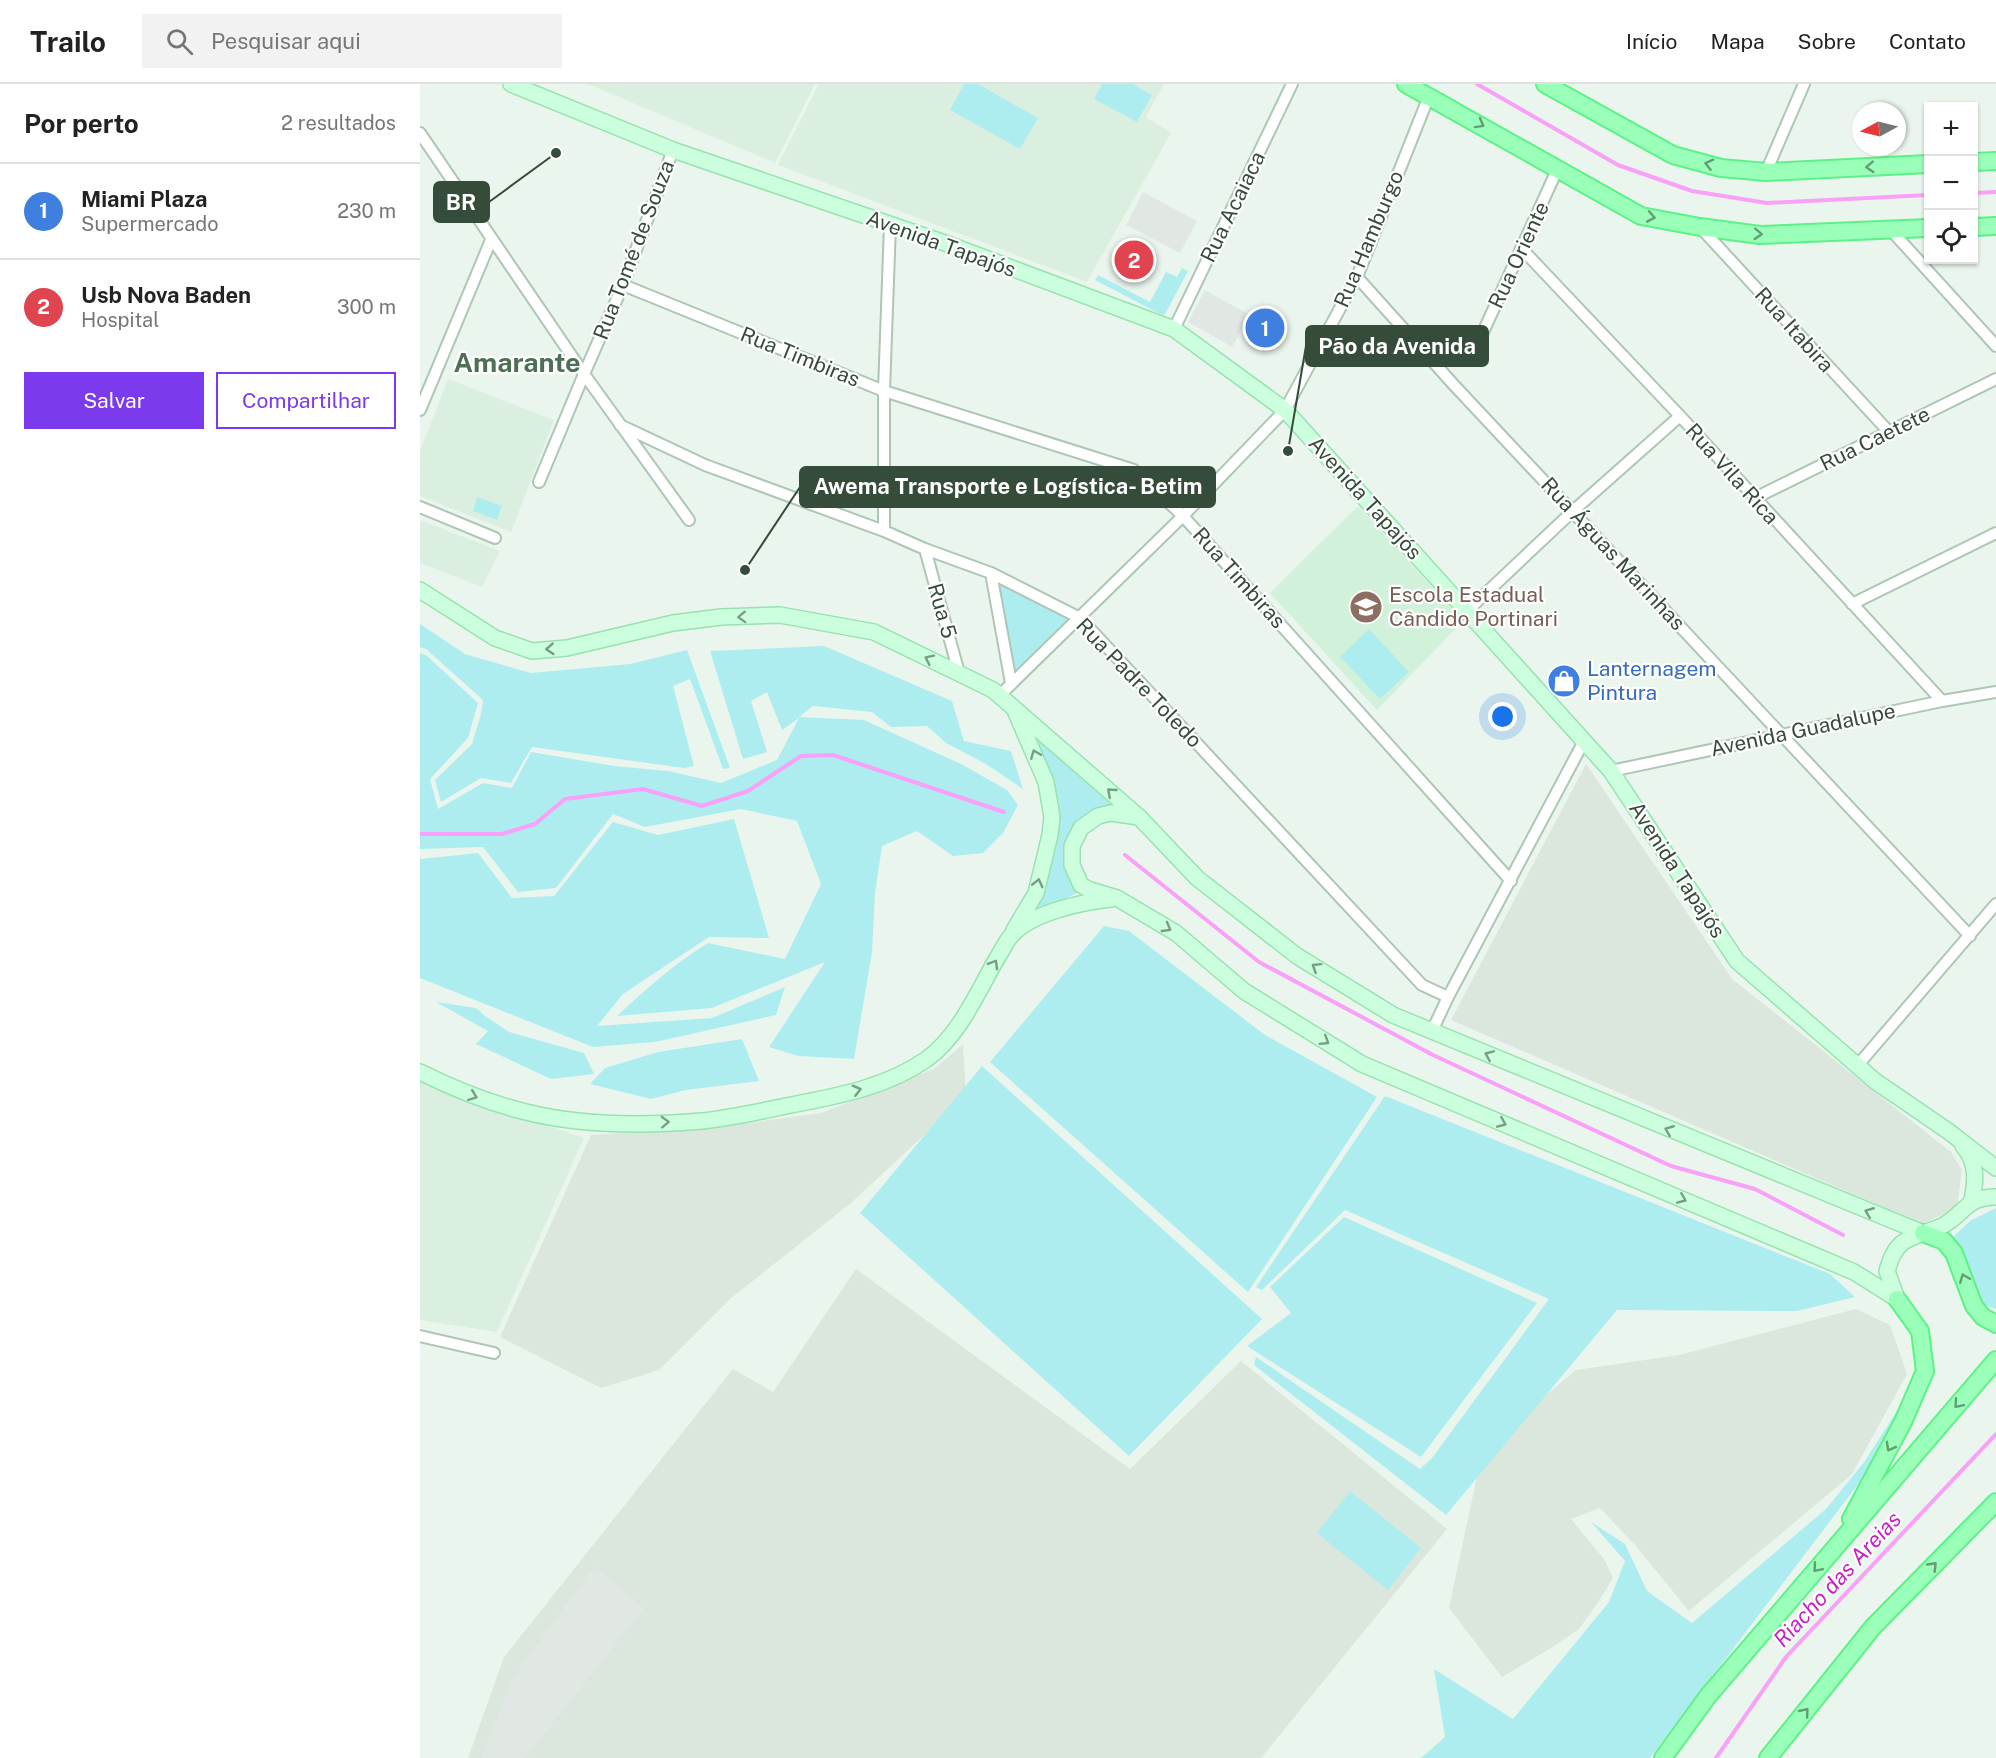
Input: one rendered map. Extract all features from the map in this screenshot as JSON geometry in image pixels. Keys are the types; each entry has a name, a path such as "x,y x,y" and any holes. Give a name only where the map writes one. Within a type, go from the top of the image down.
{"main road":[{"name":"Avenida Tapajós","path":"511,84 673,150 890,225 1174,329 1285,410 1611,771 1737,961 1875,1081 1948,1131 1996,1168"},
{"path":"1406,84 1641,216 1760,235 1924,228"},
{"path":"1545,84 1673,155 1721,168 1766,172 1924,164"},
{"path":"1978,162 1996,161"},
{"path":"1978,227 1996,226"},
{"path":"420,590 495,638 532,651 567,648 674,623 721,617 780,615 873,632 1000,695 1139,817 1197,878 1297,956 1393,1015 1944,1241 1954,1254 1974,1306 1983,1317 1996,1323"},
{"path":"420,1072 492,1103 526,1113 562,1119 624,1124 703,1121 819,1100 880,1085 927,1058 948,1039 960,1024 1036,893 1050,836 1052,817 1046,782 1014,708"},
{"path":"1139,817 1111,813 1098,816 1081,828 1072,846 1072,865 1082,885 1090,890 1117,898 1176,933 1244,991 1362,1064 1854,1272 1897,1299"},
{"path":"1011,935 1035,919 1072,905 1117,898"},
{"path":"1948,1131 1970,1153 1976,1182 1971,1203"},
{"path":"1834,1548 1903,1422 1924,1371 1920,1331 1897,1299 1887,1271 1893,1254 1901,1244 1950,1221 1964,1207 1976,1200 1996,1197"},
{"path":"1663,1758 1708,1696 1996,1360"},
{"path":"1768,1758 1873,1627 1996,1502"},
{"path":"1676,1758 1708,1696"}],"street":[{"name":"Rua Acaiaca","path":"1174,329 1292,84"},
{"path":"1766,172 1804,84"},
{"name":"Rua Hamburgo","path":"1000,695 1183,516 1285,410 1357,276 1429,96"},
{"path":"420,133 491,240 688,520"},
{"name":"Rua Tomé de Souza","path":"539,482 623,285 673,150"},
{"name":"Rua Oriente","path":"1479,341 1558,168"},
{"path":"884,531 884,391 890,225"},
{"name":"Rua Itabira","path":"1700,227 1889,432"},
{"path":"1890,229 1996,346"},
{"path":"420,410 491,240"},
{"name":"Rua Vila Rica","path":"1521,248 1680,416 1942,701"},
{"name":"Rua Águas Marinhas","path":"1357,276 1453,384 1970,936"},
{"name":"Rua Timbiras","path":"623,285 884,391 1134,470 1183,516 1510,881"},
{"name":"Rua Caetete","path":"1755,498 1996,379"},
{"path":"1467,611 1573,511 1680,416"},
{"name":"Rua Padre Toledo","path":"620,425 705,465 991,573 1080,618 1422,985 1448,997"},
{"path":"420,507 495,538"},
{"path":"1852,604 1996,533"},
{"name":"Rua 5","path":"925,549 959,673"},
{"path":"991,573 1011,683"},
{"name":"Avenida Guadalupe","path":"1611,771 1942,701 1996,692"},
{"path":"1432,1031 1584,741"},
{"path":"1857,1066 1996,904"},
{"path":"420,1336 495,1353"}],"shaded area":[{"path":"588,84 815,84 775,163"},
{"path":"819,84 1164,84 1146,117 1171,133 1087,282 778,165"},
{"path":"964,84 978,84 1038,118 1020,149 950,110"},
{"path":"1102,84 1132,84 1152,95 1137,122 1094,99"},
{"path":"1143,192 1197,221 1180,253 1126,225"},
{"path":"1182,268 1188,271 1164,316 1095,280 1098,275 1150,302 1166,272 1177,277"},
{"path":"1205,290 1250,315 1232,347 1188,322"},
{"path":"448,379 554,420 511,532 420,496 420,451"},
{"path":"477,497 502,506 497,520 473,511"},
{"name":"Escola Estadual Cândido Portinari","path":"1358,506 1463,621 1377,710 1270,593"},
{"path":"420,520 500,551 482,587 420,563"},
{"path":"998,583 1072,619 1015,675"},
{"path":"420,624 465,654 531,673 630,664 687,650 730,768 723,769 690,679 673,686 694,766 684,768 532,747 511,783 481,778 441,802 435,780 472,744 483,700 426,649 420,647"},
{"path":"1369,629 1409,672 1380,699 1340,657"},
{"path":"824,646 952,701 964,741 1011,751 1023,789 986,764 946,743 927,726 891,727 872,712 813,706 799,717 864,720 961,764 1007,790 1018,805 1003,833 983,853 953,856 917,831 882,846 875,893 872,952 854,1059 798,1056 769,1047 825,962 712,1008 617,1016 661,977 708,943 785,959 821,884 797,821 741,809 645,827 613,814 556,888 518,892 483,847 420,849 420,653 426,655 478,703 468,738 430,779 438,809 483,783 512,788 531,752 614,766 668,771 721,783 777,760 799,718 782,730 767,692 751,701 767,752 743,759 710,651"},
{"path":"1035,737 1114,804 1096,812 1067,844 1081,891 1028,917 1047,880 1057,845 1058,812 1051,772"},
{"path":"1586,764 1732,979 1951,1152 1962,1170 1957,1208 1922,1224 1451,1020"},
{"path":"734,819 769,938 709,937 623,994 597,1026 712,1018 785,987 776,1015 655,1042 593,1047 420,978 420,859 478,853 512,898 554,896 613,822 658,835"},
{"path":"1104,926 1129,931 1265,1035 1377,1097 1248,1292 990,1062"},
{"path":"436,1002 476,1008 509,1032 584,1053 594,1074 551,1079 476,1044 488,1031"},
{"path":"742,1039 759,1081 686,1090 651,1099 590,1084 605,1068 658,1052"},
{"path":"963,1044 966,1096 851,1203 730,1299 659,1370 601,1388 500,1337 591,1135 719,1127 821,1113 934,1069"},
{"path":"982,1066 1262,1319 1129,1456 860,1213"},
{"path":"420,1080 584,1138 497,1332 420,1320"},
{"path":"1385,1096 1830,1274 1855,1297 1797,1311 1617,1310 1446,1515 1254,1365 1256,1357 1420,1469 1432,1458 1549,1299 1345,1210 1262,1290 1256,1287"},
{"path":"1996,1208 1996,1309 1981,1303 1965,1260 1952,1238 1970,1221"},
{"path":"1344,1217 1537,1303 1421,1457 1247,1346 1291,1313 1270,1287"},
{"path":"856,1269 1130,1469 1241,1361 1447,1529 1261,1758 468,1758 504,1657 733,1369 773,1392"},
{"path":"1856,1309 1890,1325 1907,1374 1852,1474 1689,1611 1635,1545 1600,1508 1571,1519 1604,1559 1613,1578 1579,1629 1502,1677 1449,1608 1483,1448 1576,1370 1679,1355"},
{"path":"1902,1403 1872,1466 1650,1758 1421,1758 1445,1737 1434,1669 1513,1719 1609,1602 1625,1561 1591,1522 1625,1544 1647,1591 1692,1623 1826,1509 1865,1461"},
{"path":"1350,1491 1421,1548 1388,1590 1317,1533"},
{"path":"594,1567 644,1608 525,1758 481,1758 514,1676"}],"waterway":[{"name":"Riacho das Areias","path":"1477,84 1618,165 1692,191 1767,203 1924,195"},
{"name":"Riacho das Areias","path":"1978,193 1996,192"},
{"path":"420,834 502,834 535,824 565,799 643,789 702,806 748,791 801,756 833,755 1004,812"},
{"path":"1125,855 1259,962 1433,1055 1671,1166 1755,1189 1843,1235"},
{"name":"Riacho das Areias","path":"1716,1758 1786,1657 1996,1434"}],"place":[{"name":"BR","path":"556,153"},
{"name":"Usb Nova Baden","path":"1134,260"},
{"name":"Miami Plaza","path":"1265,328"},
{"name":"Pão da Avenida","path":"1288,451"},
{"name":"Awema Transporte e Logística- Betim","path":"745,570"},
{"name":"Escola Estadual Cândido Portinari","path":"1366,607"},
{"name":"Lanternagem Pintura","path":"1564,681"}],"district":[{"name":"Amarante","path":"517,363"}]}
